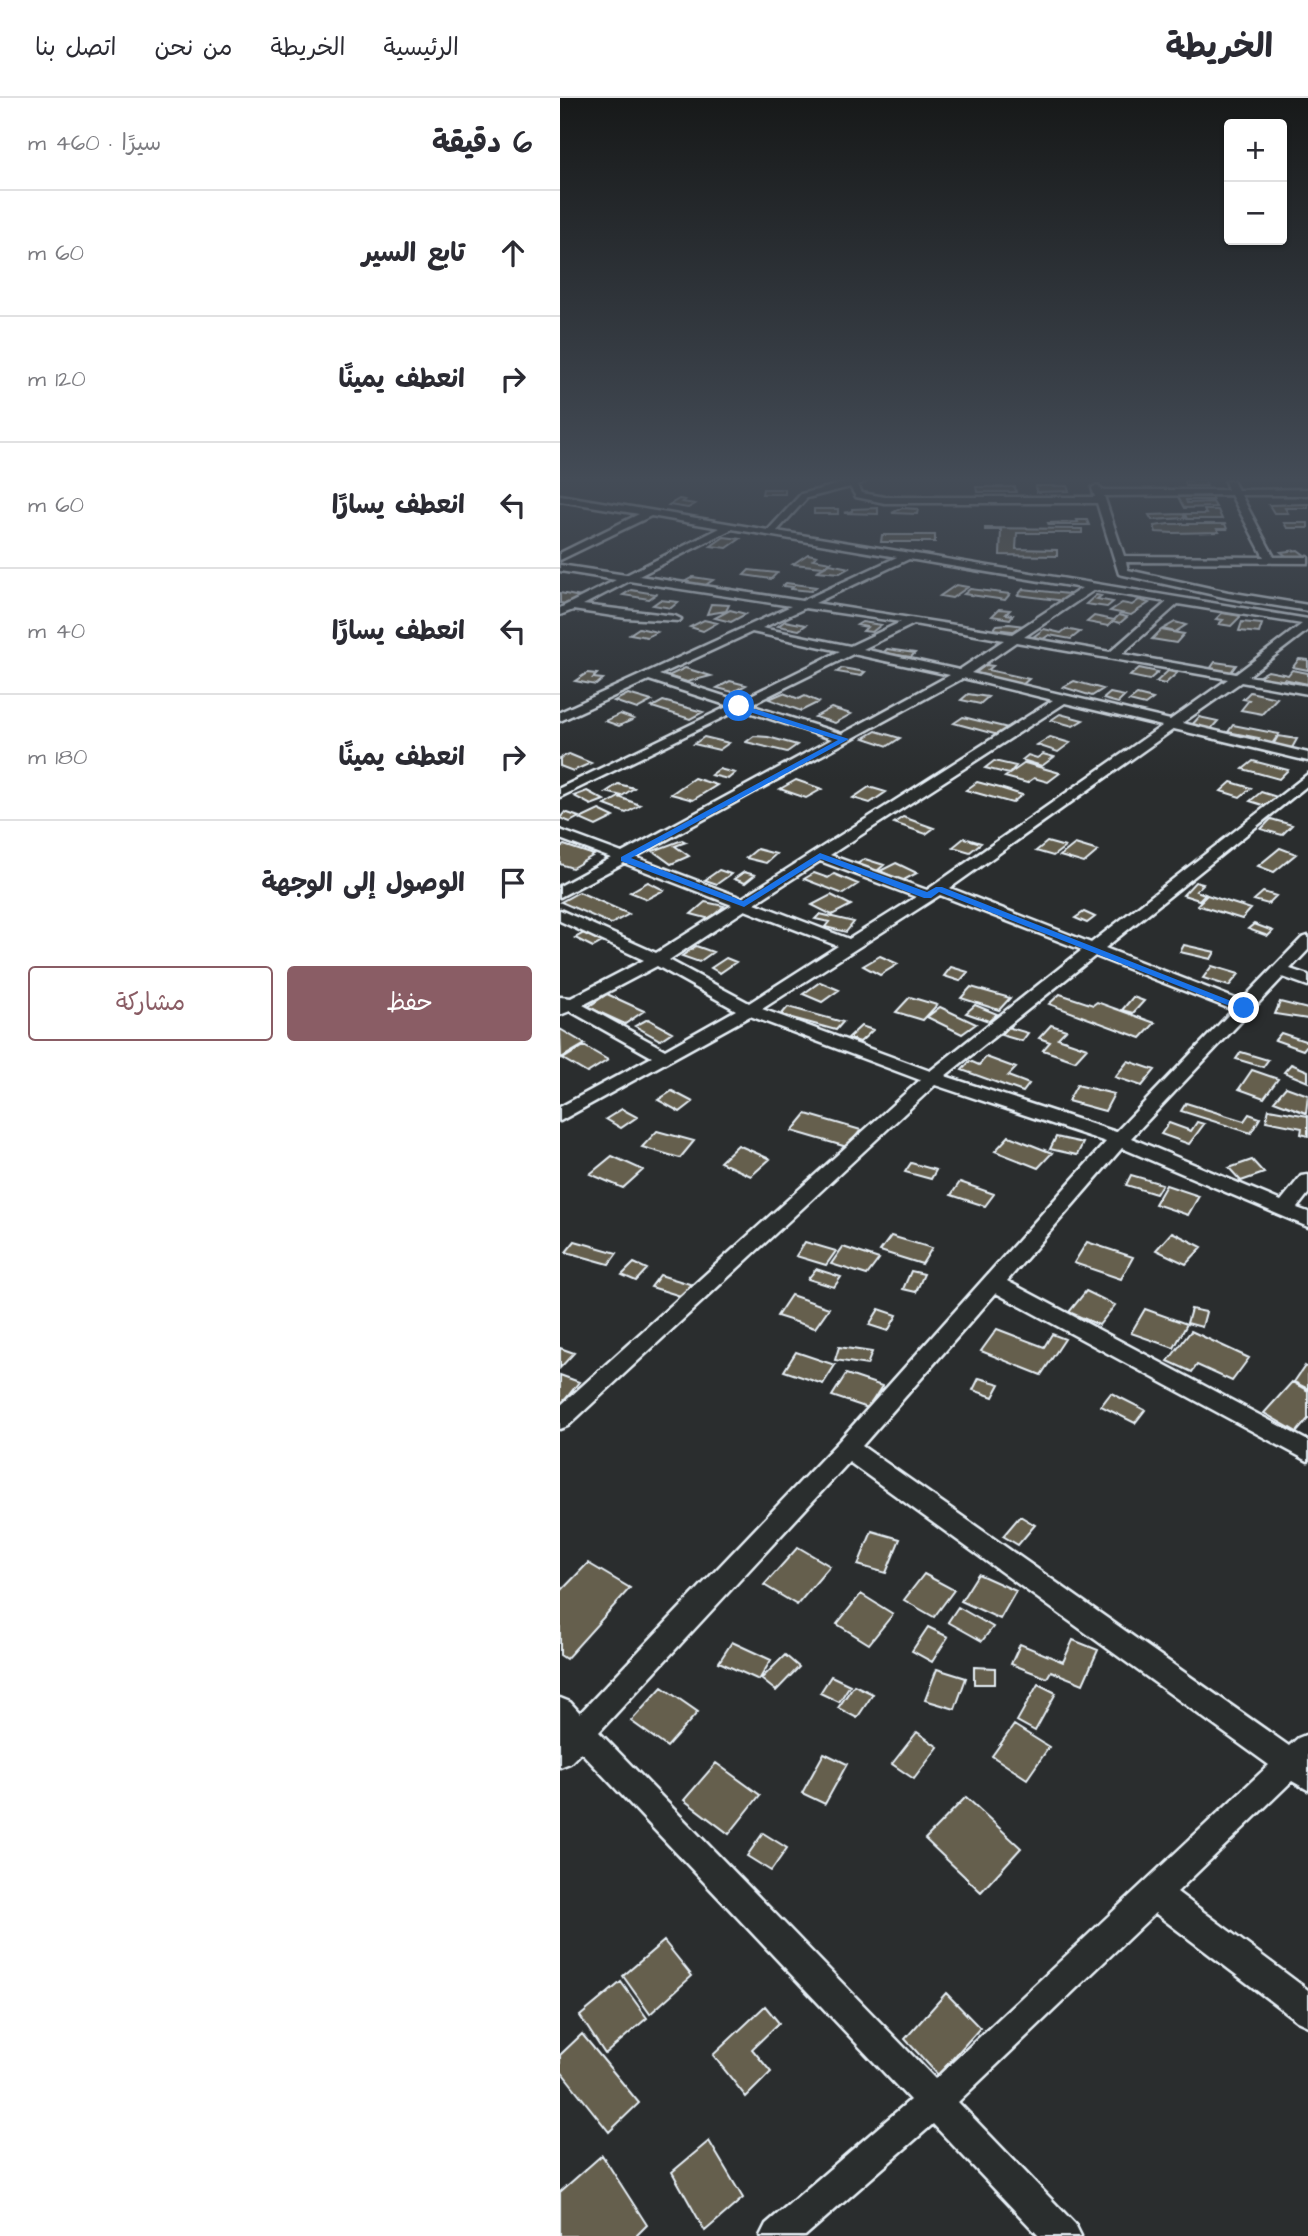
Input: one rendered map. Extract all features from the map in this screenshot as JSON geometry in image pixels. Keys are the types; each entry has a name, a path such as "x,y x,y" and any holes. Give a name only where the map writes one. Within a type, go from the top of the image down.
{"street":[{"path":"560,612 621,581"},
{"path":"643,581 1016,638 1308,690"},
{"path":"560,717 855,581"},
{"path":"1061,581 1308,624"},
{"path":"1123,581 1123,591"},
{"path":"1163,581 1308,608"},
{"path":"560,892 961,674 1092,586"},
{"path":"1113,655 1176,600"},
{"path":"572,606 675,620"},
{"path":"560,793 911,621"},
{"path":"560,1115 749,1010 933,892 1238,678 1308,624"},
{"path":"753,629 854,649 1308,757"},
{"path":"649,676 845,739"},
{"path":"564,1005 657,960 1064,698"},
{"path":"560,1420 933,1078 1308,778"},
{"path":"560,834 850,945"},
{"path":"820,856 933,892 1244,1008"},
{"path":"560,915 657,960 749,1010 933,1078 1119,1140 1308,1220"},
{"path":"1063,2236 936,2101 567,1732 847,1447 1119,1140 1308,941"},
{"path":"1280,971 1308,981"},
{"path":"564,1005 663,1056"},
{"path":"1285,1209 1308,1181"},
{"path":"992,1282 1308,1452"},
{"path":"778,2236 936,2101 1154,1894 1302,1763 847,1447"},
{"path":"1154,1894 1308,2010"}],"building":[{"path":"686,581 712,581 704,586 684,582"},
{"path":"786,583 816,587 811,591 791,589 793,587 783,586"},
{"path":"956,585 968,587 952,598 940,596"},
{"path":"970,589 1010,594 1005,600 964,594"},
{"path":"1023,589 1069,594 1065,601 1018,595"},
{"path":"631,590 656,594 649,599 623,595"},
{"path":"560,593 581,597 568,604 560,603"},
{"path":"1096,595 1101,596 1097,599 1113,602 1107,607 1086,604"},
{"path":"660,600 678,602 671,608 653,605"},
{"path":"1139,600 1149,603 1131,615 1110,611 1122,603 1132,605"},
{"path":"711,604 729,605 726,611 707,614"},
{"path":"999,609 1010,610 1006,614 1013,615 1010,619 992,616"},
{"path":"730,610 746,614 731,622 715,618"},
{"path":"1222,613 1241,616 1231,626 1219,624 1223,620 1216,619"},
{"path":"1119,615 1127,617 1120,623 1113,621 1108,626 1087,622 1094,616 1114,620"},
{"path":"704,620 717,623 703,631 690,627"},
{"path":"785,621 806,625 799,630 778,626"},
{"path":"862,622 881,625 872,632 863,631 867,627 857,625"},
{"path":"1175,622 1186,625 1175,632 1163,629"},
{"path":"1242,622 1262,624 1259,633 1239,631"},
{"path":"997,625 1025,626 1021,632 994,629"},
{"path":"639,628 657,632 647,637 630,634"},
{"path":"1044,629 1061,633 1066,629 1080,632 1071,639 1049,635 1043,639 1033,637"},
{"path":"1161,630 1184,634 1176,643 1152,639"},
{"path":"887,649 915,653 911,657 883,653"},
{"path":"1299,659 1308,660 1308,670 1293,667"},
{"path":"1215,662 1236,665 1231,672 1210,669"},
{"path":"986,665 993,666 988,670 1029,679 1022,685 974,674"},
{"path":"685,668 711,676 687,682 668,676"},
{"path":"842,668 865,672 861,676 837,672"},
{"path":"1139,668 1158,672 1149,680 1130,676"},
{"path":"1292,670 1308,673 1308,684 1284,679 1280,684 1254,679 1268,671 1288,675"},
{"path":"1168,671 1177,673 1165,684 1156,682"},
{"path":"587,673 597,674 593,678 603,679 596,685 575,681"},
{"path":"730,681 746,685 733,692 717,688"},
{"path":"1074,681 1103,689 1092,696 1063,687"},
{"path":"1250,692 1277,698 1262,714 1241,710 1249,700 1243,699"},
{"path":"783,693 799,699 805,696 819,702 801,711 769,699"},
{"path":"1110,693 1125,696 1118,703 1103,699"},
{"path":"628,694 652,701 637,709 614,701"},
{"path":"968,694 988,697 980,704 961,700"},
{"path":"1137,695 1153,699 1145,705 1129,701"},
{"path":"663,701 703,712 690,719 652,707"},
{"path":"831,708 851,714 835,723 815,717"},
{"path":"620,714 634,719 619,726 605,721"},
{"path":"1060,714 1083,720 1073,726 1051,720"},
{"path":"963,717 1008,728 998,735 954,723"},
{"path":"1199,717 1218,721 1209,731 1190,727"},
{"path":"1233,725 1279,734 1271,745 1255,742 1259,738 1228,732"},
{"path":"876,731 900,738 888,746 864,738"},
{"path":"754,736 797,745 787,752 746,742"},
{"path":"1278,736 1297,739 1292,748 1273,745"},
{"path":"704,737 729,743 719,750 694,744"},
{"path":"1050,737 1070,743 1058,752 1037,745"},
{"path":"569,754 591,763 573,771 560,766 560,758"},
{"path":"1043,754 1054,757 1042,766 1022,760 1028,755 1037,758"},
{"path":"994,761 1016,766 1009,774 985,768"},
{"path":"1253,761 1288,770 1279,779 1243,769"},
{"path":"1025,763 1060,773 1048,782 1034,778 1027,783 1005,777"},
{"path":"719,769 735,773 728,779 711,775"},
{"path":"694,778 717,785 693,800 671,794"},
{"path":"796,780 822,789 806,798 780,789"},
{"path":"977,782 1022,795 1012,803 966,790"},
{"path":"1231,782 1251,788 1240,797 1221,791"},
{"path":"618,784 634,788 622,796 606,792"},
{"path":"869,787 886,792 870,803 853,798"},
{"path":"587,791 604,800 591,805 574,796"},
{"path":"1261,792 1280,798 1269,807 1250,801"},
{"path":"619,797 640,805 626,813 605,805"},
{"path":"599,810 614,817 596,826 580,819"},
{"path":"565,812 579,817 570,822 560,818"},
{"path":"903,817 934,828 926,834 894,823"},
{"path":"1271,819 1292,825 1282,835 1261,829"},
{"path":"964,838 981,843 970,852 953,847"},
{"path":"682,840 686,842 675,846 689,856 671,864 653,851"},
{"path":"1047,842 1065,847 1053,856 1036,851"},
{"path":"1075,844 1098,851 1084,863 1060,856"},
{"path":"564,845 594,855 572,868 560,864 560,847"},
{"path":"1280,848 1296,854 1274,872 1258,866"},
{"path":"757,849 776,854 766,863 746,858"},
{"path":"865,859 884,865 877,871 857,864"},
{"path":"896,863 917,873 902,881 880,871"},
{"path":"719,870 731,874 717,884 705,880"},
{"path":"744,872 755,875 745,883 734,879"},
{"path":"814,873 828,878 834,874 858,884 843,894 804,879"},
{"path":"648,882 664,890 647,899 630,892"},
{"path":"1195,882 1203,884 1196,891 1205,894 1199,900 1183,895"},
{"path":"579,892 629,914 611,924 561,902"},
{"path":"1263,892 1276,896 1268,904 1254,900"},
{"path":"831,895 851,905 832,915 812,905"},
{"path":"1207,895 1251,909 1242,919 1197,905"},
{"path":"705,902 724,906 710,919 691,914"},
{"path":"1084,912 1095,917 1087,923 1075,918"},
{"path":"820,914 854,922 846,932 825,927 829,922 815,919"},
{"path":"1254,924 1273,931 1268,936 1248,929"},
{"path":"584,933 602,942 593,947 575,938"},
{"path":"1184,945 1215,952 1211,959 1180,952"},
{"path":"696,946 713,952 699,962 682,956"},
{"path":"880,956 898,964 880,975 863,966"},
{"path":"726,958 736,962 720,973 711,968"},
{"path":"1212,966 1239,974 1229,986 1203,978"},
{"path":"951,967 968,972 960,981 944,976"},
{"path":"820,982 839,990 822,1002 803,994"},
{"path":"971,987 1010,998 999,1010 961,998"},
{"path":"607,994 644,1011 625,1024 588,1007"},
{"path":"1060,994 1093,1005 1097,1002 1155,1023 1141,1038 1049,1004"},
{"path":"910,997 937,1005 923,1020 896,1012"},
{"path":"1133,997 1144,1001 1133,1013 1122,1010"},
{"path":"1280,1002 1308,1009 1308,1019 1275,1014"},
{"path":"975,1005 997,1014 989,1021 966,1013"},
{"path":"788,1007 843,1022 836,1030 781,1015"},
{"path":"940,1007 976,1024 962,1034 927,1017"},
{"path":"648,1019 672,1032 660,1040 635,1026"},
{"path":"1051,1025 1066,1030 1058,1038 1087,1048 1075,1061 1043,1050 1050,1042 1039,1038"},
{"path":"861,1026 873,1030 860,1042 848,1038"},
{"path":"1007,1027 1028,1033 1022,1041 1001,1035"},
{"path":"560,1029 585,1044 561,1058"},
{"path":"1281,1033 1308,1044 1303,1050 1275,1040"},
{"path":"584,1046 608,1060 587,1073 563,1059"},
{"path":"1241,1052 1268,1060 1263,1067 1236,1059"},
{"path":"986,1057 1016,1068 1008,1076 1029,1084 1023,1092 962,1070 970,1061 979,1065"},
{"path":"1128,1061 1155,1070 1142,1086 1115,1077"},
{"path":"1291,1064 1308,1071 1308,1082 1284,1072"},
{"path":"1252,1070 1278,1079 1264,1098 1239,1089"},
{"path":"1077,1085 1114,1094 1105,1111 1068,1101"},
{"path":"1286,1087 1308,1095 1306,1113 1274,1101"},
{"path":"672,1091 693,1102 680,1112 658,1100"},
{"path":"1186,1103 1244,1121 1249,1114 1260,1118 1251,1133 1181,1111"},
{"path":"622,1109 637,1117 621,1128 606,1119"},
{"path":"1269,1109 1308,1116 1308,1136 1301,1134 1302,1128 1266,1121"},
{"path":"806,1114 861,1130 847,1147 792,1131"},
{"path":"1197,1122 1204,1124 1189,1144 1161,1134 1169,1123 1191,1131"},
{"path":"657,1131 694,1141 680,1158 642,1147"},
{"path":"1009,1136 1052,1153 1038,1168 995,1151"},
{"path":"1056,1137 1083,1143 1077,1155 1050,1149"},
{"path":"738,1145 770,1159 751,1176 720,1162"},
{"path":"612,1156 643,1170 623,1188 590,1174"},
{"path":"1252,1160 1264,1173 1241,1181 1229,1168"},
{"path":"911,1163 936,1170 931,1179 905,1172"},
{"path":"1131,1175 1162,1184 1156,1194 1126,1185"},
{"path":"960,1182 994,1194 985,1206 951,1195"},
{"path":"1166,1185 1199,1196 1188,1215 1155,1204"},
{"path":"1172,1232 1202,1247 1186,1264 1156,1250"},
{"path":"891,1236 932,1248 922,1264 880,1251"},
{"path":"575,1241 617,1253 609,1264 566,1252"},
{"path":"805,1242 836,1251 826,1265 796,1256"},
{"path":"1087,1242 1133,1257 1121,1279 1074,1263"},
{"path":"843,1247 879,1259 867,1275 831,1264"},
{"path":"634,1263 647,1269 636,1281 622,1275"},
{"path":"816,1269 841,1277 834,1287 808,1279"},
{"path":"911,1271 924,1274 916,1292 903,1289"},
{"path":"660,1275 693,1285 684,1297 651,1287"},
{"path":"1086,1291 1115,1305 1099,1325 1069,1312"},
{"path":"791,1295 829,1308 815,1328 777,1316"},
{"path":"879,1309 897,1315 888,1331 869,1325"},
{"path":"1145,1309 1187,1324 1174,1348 1131,1333"},
{"path":"1191,1309 1206,1312 1202,1327 1187,1323"},
{"path":"997,1329 1044,1347 1052,1334 1065,1339 1041,1375 981,1351"},
{"path":"1191,1331 1249,1358 1232,1381 1197,1365 1192,1372 1168,1361"},
{"path":"839,1347 872,1352 867,1365 835,1360"},
{"path":"560,1348 574,1353 560,1368"},
{"path":"796,1352 835,1365 823,1384 784,1371"},
{"path":"1305,1366 1308,1368 1308,1389 1294,1382"},
{"path":"846,1374 882,1386 868,1408 832,1396"},
{"path":"560,1375 579,1382 560,1406"},
{"path":"979,1378 1000,1384 993,1397 973,1390"},
{"path":"1292,1382 1308,1391 1308,1419 1297,1432 1264,1413"},
{"path":"1111,1393 1145,1410 1135,1423 1101,1406"},
{"path":"1020,1516 1035,1525 1018,1545 1003,1536"},
{"path":"872,1531 900,1539 886,1573 858,1565"},
{"path":"798,1547 830,1566 797,1605 764,1585"},
{"path":"588,1563 630,1588 566,1659 560,1655 560,1592"},
{"path":"924,1574 954,1590 934,1617 904,1600"},
{"path":"978,1574 1016,1591 1000,1619 961,1601"},
{"path":"861,1594 893,1614 869,1644 837,1624"},
{"path":"958,1607 993,1627 982,1641 948,1622"},
{"path":"928,1627 948,1637 932,1662 912,1651"},
{"path":"1073,1640 1098,1650 1083,1684 1051,1671 1047,1678 1011,1664 1020,1644 1063,1662"},
{"path":"732,1642 771,1660 759,1680 719,1662"},
{"path":"785,1655 799,1667 776,1691 761,1679"},
{"path":"974,1667 995,1668 995,1684 974,1684"},
{"path":"937,1669 966,1678 955,1709 925,1700"},
{"path":"831,1676 850,1685 839,1702 820,1693"},
{"path":"1038,1684 1056,1693 1035,1731 1017,1721"},
{"path":"854,1685 873,1694 857,1718 838,1708"},
{"path":"662,1687 698,1712 667,1747 631,1721"},
{"path":"1014,1725 1049,1747 1027,1779 992,1756"},
{"path":"917,1732 938,1747 914,1779 892,1764"},
{"path":"824,1753 847,1764 825,1804 802,1793"},
{"path":"716,1763 760,1795 729,1834 684,1800"},
{"path":"966,1797 1021,1848 981,1892 925,1839"},
{"path":"763,1833 787,1848 771,1871 747,1856"},
{"path":"664,1941 692,1976 650,2014 623,1976"},
{"path":"621,1982 647,2018 605,2054 580,2016"},
{"path":"946,1993 980,2028 938,2075 905,2039"},
{"path":"765,2006 779,2023 752,2049 771,2072 746,2097 713,2055"},
{"path":"582,2034 639,2103 609,2132 560,2070 560,2055"},
{"path":"709,2141 743,2198 705,2231 672,2172"},
{"path":"602,2155 647,2225 636,2236 560,2236 560,2192"}],"route":[{"path":"739,706 845,739 624,859 744,905 820,856 928,896 939,889 1244,1008"}]}
